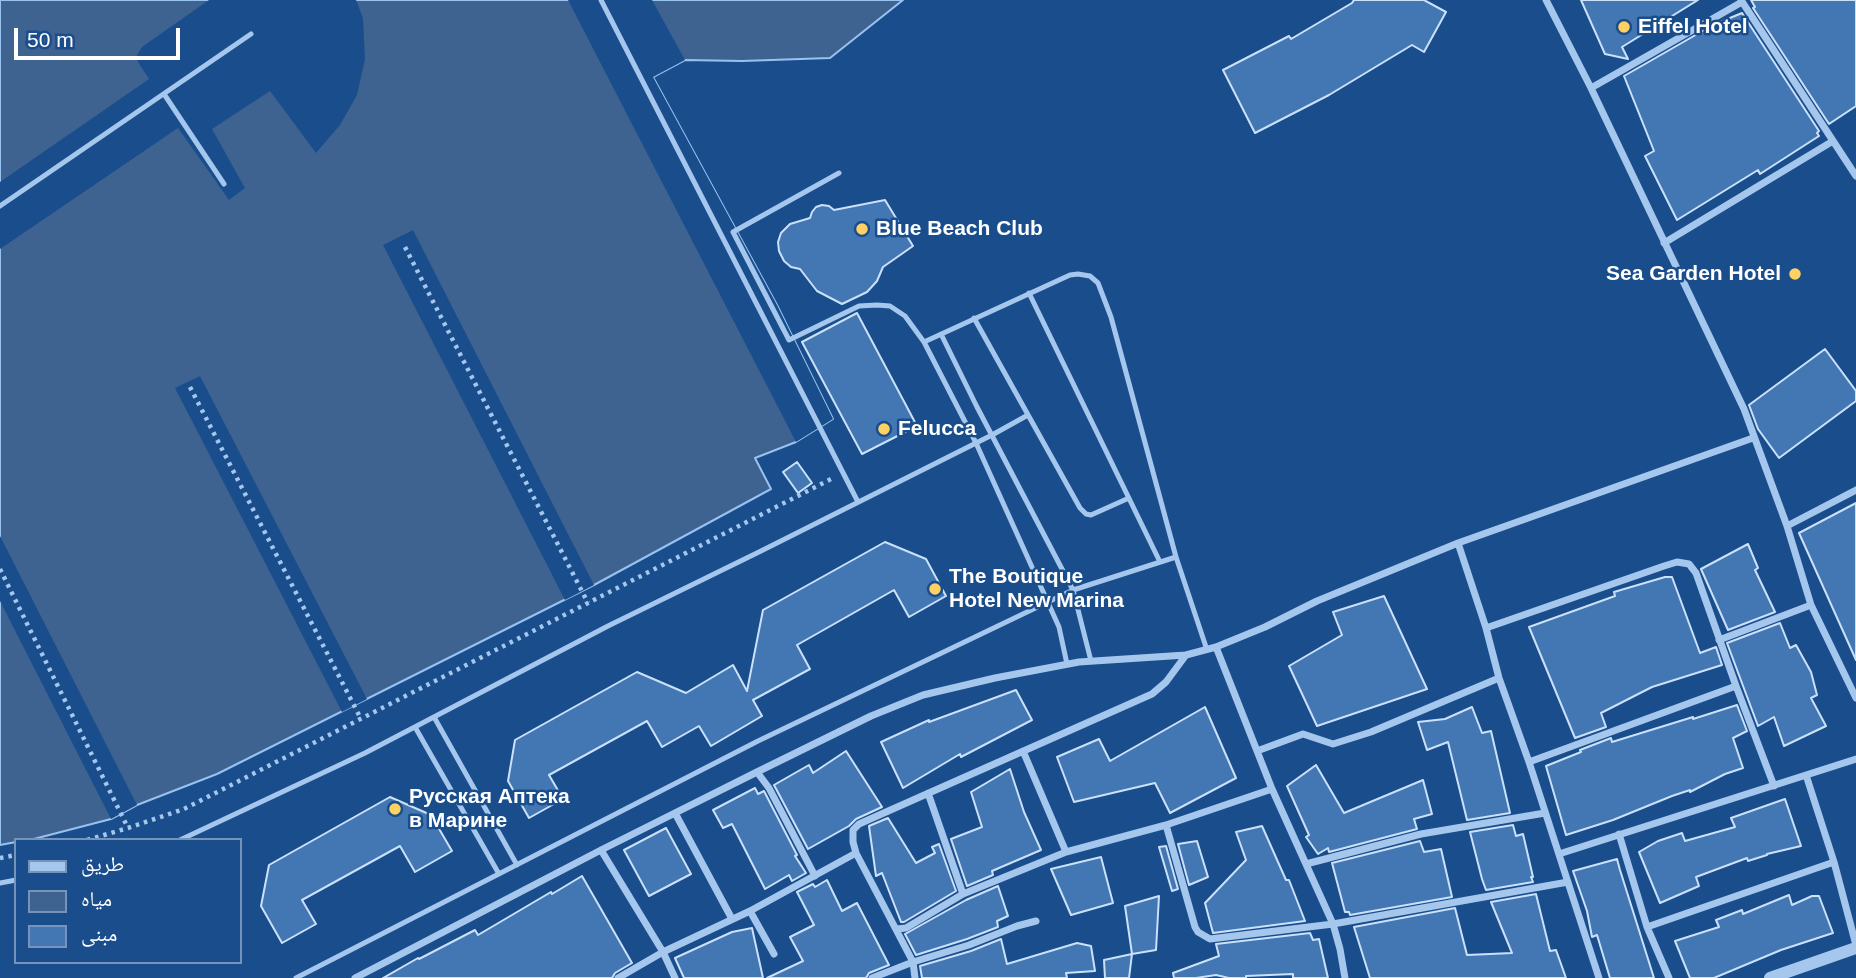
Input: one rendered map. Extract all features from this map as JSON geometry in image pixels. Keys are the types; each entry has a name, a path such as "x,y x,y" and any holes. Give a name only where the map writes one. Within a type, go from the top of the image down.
{"street":[{"path":"1546,0 1591,88 1744,409 1787,526 1811,605 1856,698"},
{"path":"1591,88 1742,1 1856,176"},
{"path":"1664,243 1833,141"},
{"path":"355,978 757,772 872,716 923,695 1067,664 1186,656 1207,650 1458,543 1753,438"},
{"path":"1787,526 1856,490"},
{"path":"1458,543 1499,678 1599,978"},
{"path":"1486,628 1677,562 1689,564 1696,573 1774,786"},
{"path":"1720,640 1811,605"},
{"path":"1216,647 1272,789 1333,924 1345,978"},
{"path":"915,978 913,962 856,853 853,830 859,824 1152,694 1166,682 1186,656"},
{"path":"1258,751 1303,734 1333,744 1371,732 1499,678"},
{"path":"1529,762 1736,686"},
{"path":"1023,751 1066,852"},
{"path":"1559,854 1856,759"},
{"path":"757,772 769,788 815,876"},
{"path":"1770,978 1856,947 1834,862 1806,775"},
{"path":"897,929 906,928 963,894 1066,852 1166,825 1272,789"},
{"path":"928,793 963,894"},
{"path":"675,813 732,919"},
{"path":"1306,864 1421,834 1545,813"},
{"path":"1166,825 1195,927 1210,939 1333,924 1568,882"},
{"path":"1619,834 1647,927 1669,978"},
{"path":"601,850 676,978"},
{"path":"618,978 856,853"},
{"path":"1647,927 1834,862"},
{"path":"750,911 774,954"},
{"path":"872,978 1036,921"}],"lane":[{"path":"601,0 858,502"},
{"path":"0,206 251,34"},
{"path":"164,94 224,184"},
{"path":"839,173 733,232 789,340 859,306 890,306 905,316 924,342 976,443 1059,626 1067,664"},
{"path":"924,342 1070,275 1090,276 1098,283 1111,317 1176,557 1207,650"},
{"path":"1029,293 1160,562"},
{"path":"974,318 1080,508 1091,516 1129,498"},
{"path":"941,334 1073,590 1091,661"},
{"path":"184,838 365,753 608,626 1028,415"},
{"path":"296,978 758,741 1048,601 1073,590 1176,557"},
{"path":"434,717 517,865"},
{"path":"415,727 499,874"}],"path":[{"path":"405,247 589,603"},
{"path":"190,387 361,719"},
{"path":"94,838 184,809 843,472"},
{"path":"0,569 128,828"}],"water":[{"path":"0,0 903,0 830,58 685,60 653,77 777,305 833,419 796,442 755,458 771,489 594,585 217,774 137,805 111,819 38,838 14,838 14,842 0,845"}],"pier":[{"path":"209,0 356,0 363,18 365,59 357,95 340,125 316,153 270,91 212,129 245,188 229,200 178,128 0,249 0,182 149,79 138,62 137,55 142,47"},
{"path":"568,0 652,0 685,60 653,77 777,305 833,419 796,442"},
{"path":"413,230 594,585 565,600 383,245"},
{"path":"200,376 367,699 342,712 175,388"},
{"path":"0,536 137,805 111,819 0,601"}],"building":[{"path":"1354,0 1424,0 1446,12 1424,52 1412,45 1329,95 1255,133 1223,70 1289,36 1291,39"},
{"name":"Eiffel Hotel","path":"1581,0 1698,0 1622,47 1628,59 1605,54"},
{"path":"1751,0 1856,0 1856,106 1829,124 1753,8 1755,7"},
{"path":"1742,13 1819,131 1819,136 1760,174 1758,170 1677,220 1645,156 1654,151 1624,76 1713,25"},
{"path":"885,200 913,246 883,267 877,281 867,292 842,304 817,291 800,269 791,267 784,261 778,242 781,233 790,224 810,218 816,207 829,206 834,210"},
{"path":"857,313 917,426 862,454 802,342"},
{"path":"1825,349 1856,391 1856,401 1779,458 1758,429 1749,405"},
{"path":"797,462 812,483 798,493 783,472"},
{"path":"1856,503 1856,660 1799,533"},
{"path":"885,542 926,559 946,596 909,617 894,590 797,645 810,669 753,700 762,716 711,746 699,726 662,747 647,721 549,775 563,799 529,818 508,781 515,740 637,672 686,693 733,665 747,691 763,610"},
{"path":"1748,544 1758,568 1755,570 1775,612 1728,630 1701,569"},
{"path":"1672,577 1700,653 1716,647 1722,665 1652,687 1601,713 1606,727 1575,738 1529,627 1615,596 1614,592"},
{"path":"1384,596 1427,689 1317,726 1289,666 1342,635 1333,612"},
{"path":"1780,623 1790,648 1796,645 1811,672 1817,695 1811,698 1826,726 1784,746 1774,717 1758,726 1727,643"},
{"path":"1016,690 1032,720 961,757 960,754 903,788 881,742 929,720"},
{"path":"1737,705 1747,731 1733,738 1743,768 1690,792 1672,796 1613,820 1566,835 1546,766 1611,738 1612,742"},
{"path":"1205,707 1236,778 1170,813 1155,783 1074,802 1057,757 1099,739 1110,761"},
{"path":"1472,707 1482,733 1491,731 1510,813 1467,820 1448,742 1427,750 1418,722 1445,719"},
{"path":"846,751 882,807 856,819 849,826 808,849 774,785 809,765 813,773"},
{"path":"1316,765 1344,813 1423,780 1432,814 1414,819 1417,829 1329,852 1328,848 1318,854 1306,837 1309,835 1287,786"},
{"path":"1010,769 1024,812 1041,850 992,871 993,875 967,886 951,839 982,827 971,792"},
{"path":"755,788 758,794 764,791 806,873 792,881 789,875 765,889 732,824 723,828 713,810"},
{"path":"390,797 431,815 452,851 415,872 400,846 302,900 316,924 282,943 261,906 269,865"},
{"path":"1785,799 1801,846 1748,861 1747,858 1696,877 1699,886 1660,903 1639,852 1658,841 1682,833 1685,841 1735,827 1731,818"},
{"path":"888,818 916,863 935,853 932,847 939,844 956,891 904,922 901,922 882,873 876,876 869,826"},
{"path":"1513,825 1516,836 1523,834 1533,882 1486,890 1470,832"},
{"path":"1262,826 1286,880 1289,880 1305,921 1213,933 1205,903 1246,860 1236,832"},
{"path":"666,828 691,874 649,896 624,850"},
{"path":"1197,841 1208,877 1189,885 1178,844"},
{"path":"1420,841 1424,852 1441,849 1452,897 1350,915 1345,912 1332,863"},
{"path":"1166,846 1178,889 1172,891 1159,847"},
{"path":"1101,857 1113,903 1071,915 1051,869"},
{"path":"1617,859 1654,978 1610,978 1597,935 1592,937 1587,911 1573,871"},
{"path":"582,876 632,963 615,973 612,978 383,978 475,930 478,935"},
{"path":"827,880 842,911 857,903 889,965 869,973 866,978 767,978 803,961 790,937 814,925 797,892"},
{"path":"998,886 1008,916 997,921 998,927 916,955 905,934 966,900"},
{"path":"1536,894 1550,951 1556,950 1566,978 1370,978 1354,927 1455,908 1467,955 1512,953 1491,902"},
{"path":"1789,895 1792,905 1812,896 1819,896 1833,933 1781,950 1714,978 1690,978 1675,941 1719,927 1716,920 1742,910 1743,914"},
{"path":"1159,896 1156,950 1132,954 1125,906"},
{"path":"752,928 763,978 684,978 675,958 732,932"},
{"path":"1310,933 1313,940 1319,939 1328,978 1293,978 1293,974 1246,978 1216,975 1174,978 1173,973 1219,956 1216,944"},
{"path":"1001,939 1007,964 1077,943 1091,946 1095,971 1066,973 1067,978 922,978 920,966"},
{"path":"1132,954 1129,978 1105,978 1104,960"}],"place":[{"name":"Eiffel Hotel","path":"1624,27"},
{"name":"Blue Beach Club","path":"862,229"},
{"name":"Sea Garden Hotel","path":"1795,274"},
{"name":"Felucca","path":"884,429"},
{"name":"The Boutique Hotel New Marina","path":"935,589"},
{"name":"Русская Аптека в Марине","path":"395,809"}]}
